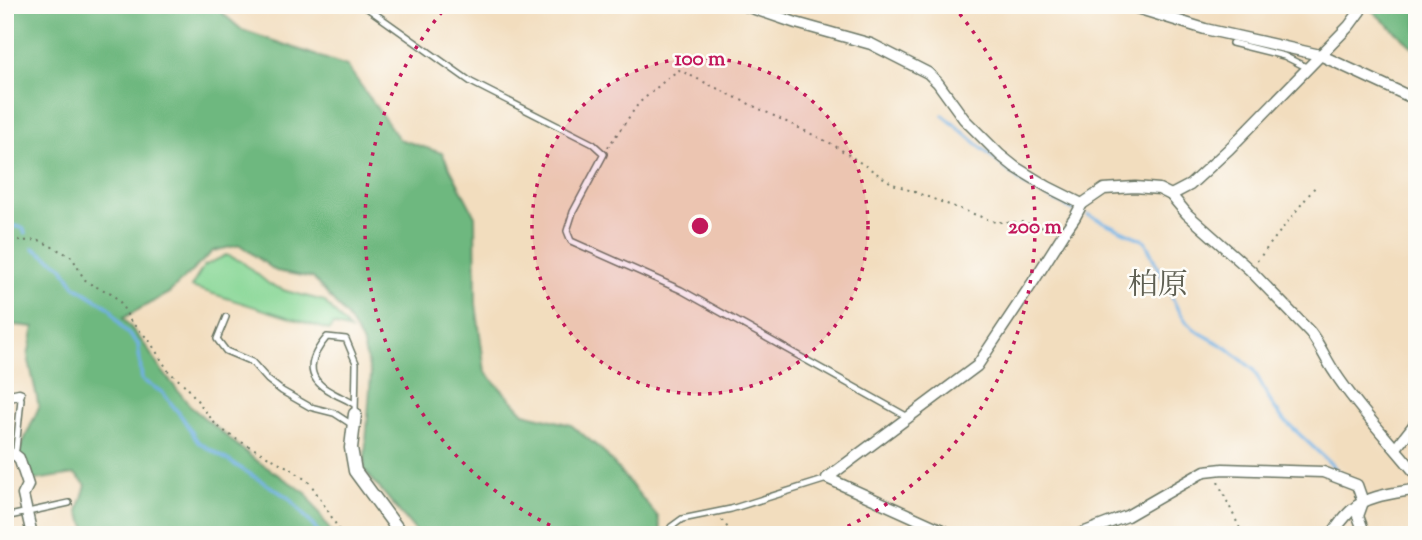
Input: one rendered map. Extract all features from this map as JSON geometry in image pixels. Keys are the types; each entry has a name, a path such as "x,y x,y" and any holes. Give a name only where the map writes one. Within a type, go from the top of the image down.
{"street":[{"path":"743,5 871,44 928,73 964,120 1000,155 1048,187 1082,204"},
{"path":"1127,5 1205,29 1320,55 1417,100"},
{"path":"1171,195 1190,186 1229,149 1349,26 1360,11 1356,5"},
{"path":"953,535 827,478 977,366 1082,204 1104,189 1159,189 1171,195 1187,215 1250,270 1310,332 1363,411 1417,475"},
{"path":"355,415 351,448 355,471 402,535"},
{"path":"1396,448 1417,421"},
{"path":"10,455 19,458 28,485 23,495 32,535"},
{"path":"1077,535 1127,516 1205,471 1223,469 1323,472 1357,485 1363,502 1358,516 1365,535"},
{"path":"1331,535 1353,508 1363,502 1417,489"}],"lane":[{"path":"363,5 471,82 593,144 604,154 573,212 568,231 571,241 681,289 908,417"},
{"path":"1233,43 1284,56 1308,68"},
{"path":"226,317 217,339 226,351 252,362 268,380 310,407 355,415"},
{"path":"327,337 346,340 356,363 355,415 348,399 330,392 315,381 311,369 318,347 327,337"},
{"path":"5,383 11,396 21,399 16,449 10,455"},
{"path":"669,535 671,527 682,519 731,509 827,478"},
{"path":"5,517 69,503"}],"path":[{"path":"604,154 639,103 679,70 832,144 893,184 995,222 1022,222 1063,233"},
{"path":"1250,270 1315,187"},
{"path":"5,235 22,241 39,240 72,257 84,279 111,293 120,302 131,322 149,340 169,372 187,387 216,425 234,438 291,468 310,483 342,535"},
{"path":"1212,470 1243,535"},
{"path":"713,512 723,520 733,535"}],"green space":[{"path":"5,5 213,5 242,30 347,66 399,139 442,153 475,216 476,304 485,372 524,413 571,425 603,451 658,517 662,535 419,535 364,470 371,375 362,342 347,317 313,278 276,271 240,245 213,251 169,293 123,318 191,407 254,459 306,493 333,535 90,535 78,511 86,485 75,474 29,481 18,454 39,407 28,356 34,327 5,324"},
{"path":"1366,5 1417,5 1417,51"},
{"path":"226,255 241,261 269,284 324,301 350,330 333,325 329,330 191,287 204,266"}],"waterway":[{"path":"943,115 1025,185 1074,210"},
{"path":"1088,215 1145,241 1187,323 1227,348 1253,369 1282,418 1338,472"},
{"path":"5,224 23,228 25,233"},
{"path":"33,248 62,266 75,286 110,308 122,327 138,344 142,380 162,392 198,442 289,498 321,535"}],"district":[{"name":"柏原","path":"1158,286"}]}
